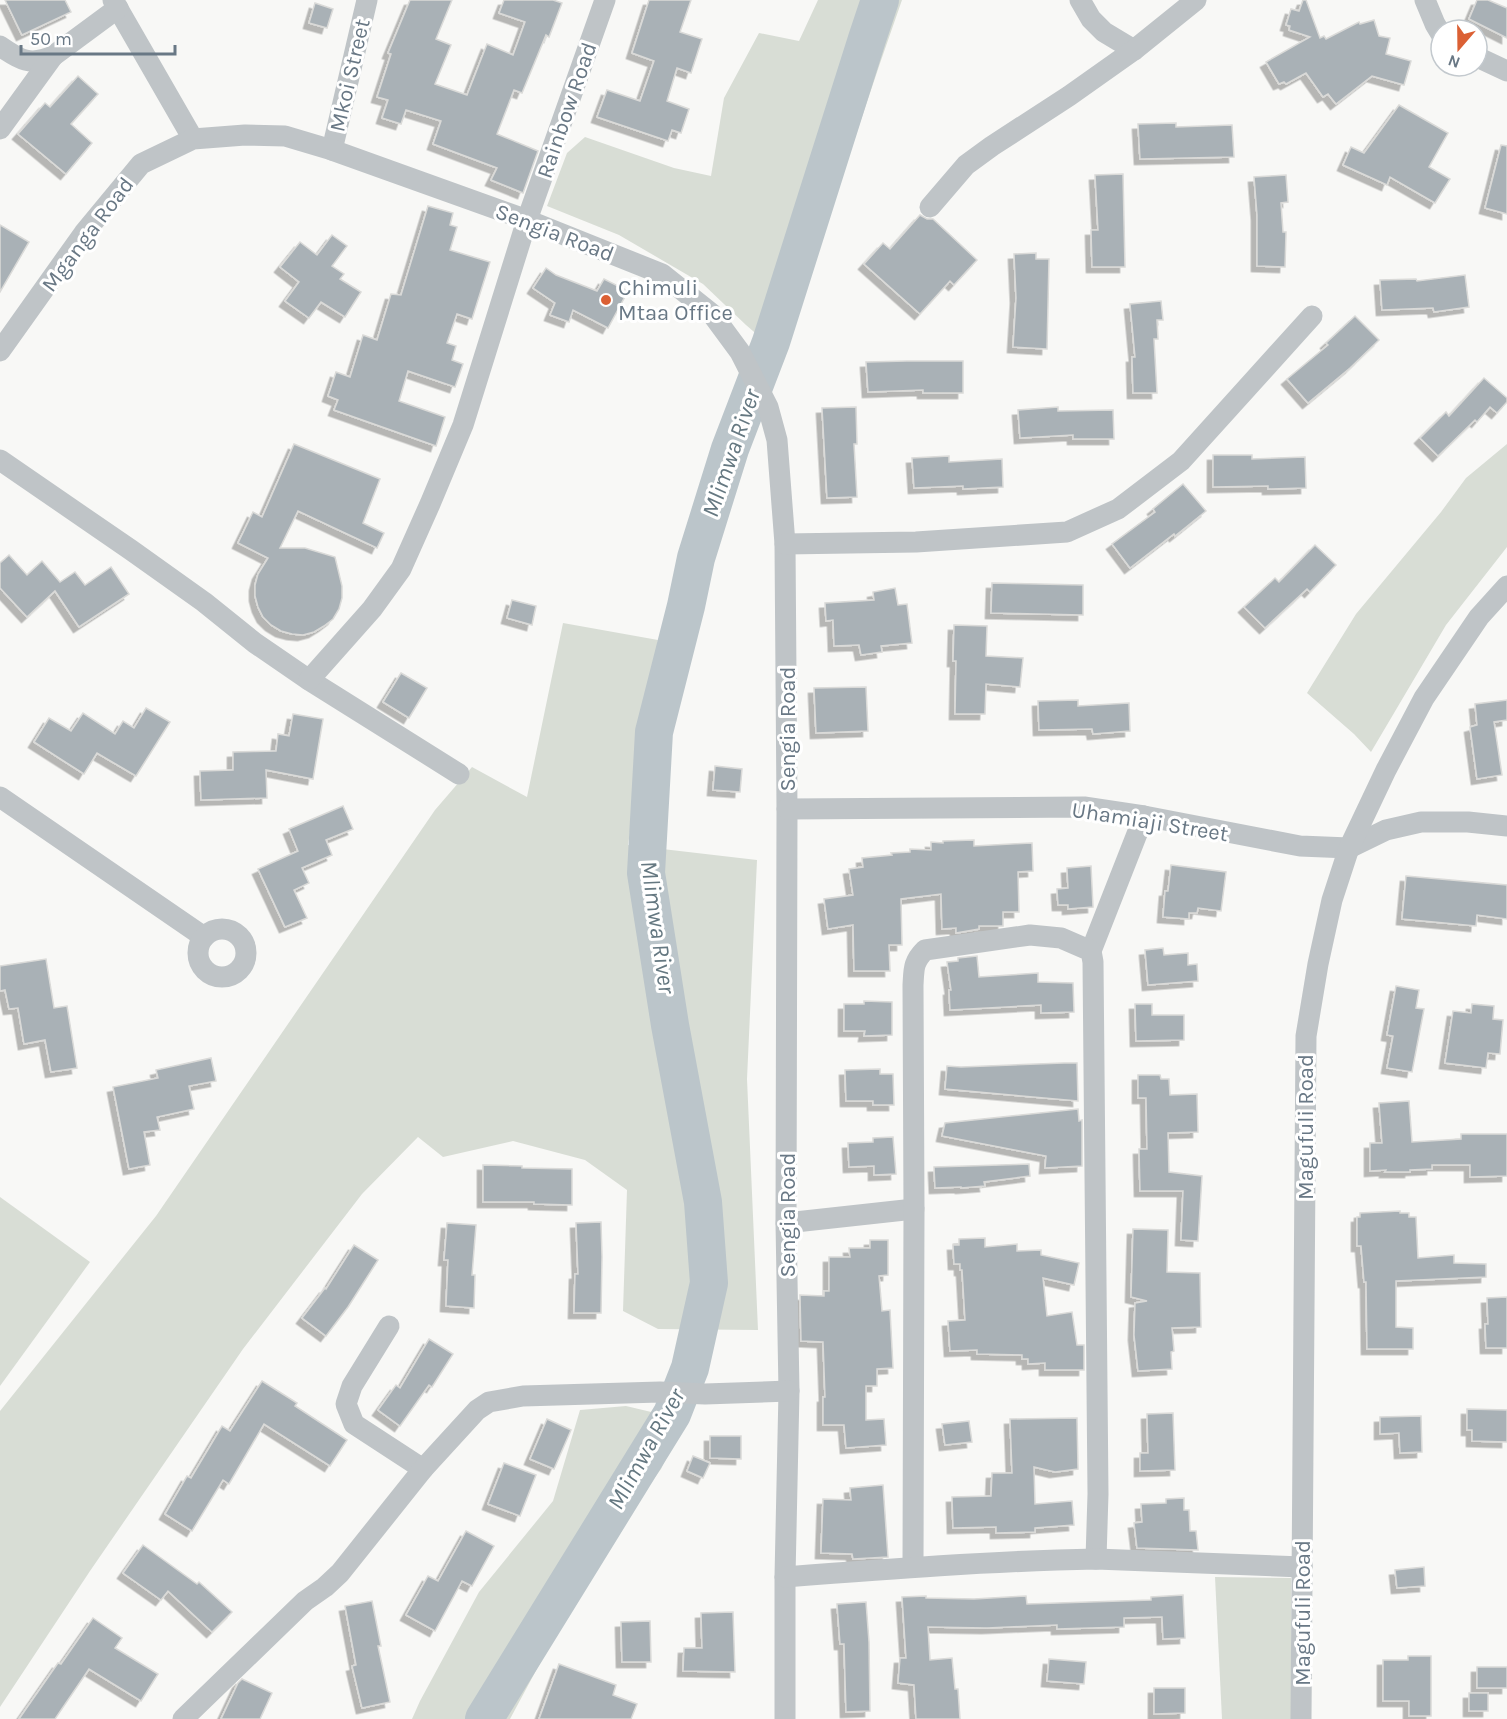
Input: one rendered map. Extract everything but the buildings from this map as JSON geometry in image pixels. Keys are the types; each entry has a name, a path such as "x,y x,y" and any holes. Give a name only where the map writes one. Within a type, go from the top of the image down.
{"street":[{"name":"Mkoi Street","path":"332,150 367,0"},
{"name":"Rainbow Road","path":"309,680 372,609 401,569 463,425 527,220 605,0"},
{"path":"1080,0 1091,19 1104,32 1134,50"},
{"path":"930,207 966,165 1134,50 1196,0"},
{"path":"1425,0 1432,18"},
{"path":"0,129 53,56 115,4 193,139"},
{"path":"0,46 17,58 30,61 41,61 53,56"},
{"path":"1489,63 1507,71"},
{"name":"Sengia Road","path":"193,139 245,135 285,136 332,150 527,220 662,274 712,315 740,352 768,407 777,440 785,544 786,1223 789,1391 785,1719"},
{"name":"Mganga Road","path":"0,351 84,233 141,164 193,139"},
{"path":"785,544 916,542 1067,532 1118,509 1181,461 1312,316"},
{"path":"0,460 131,550 204,602 255,643 309,680 459,774"},
{"name":"Magufuli Road","path":"1301,1719 1306,1036 1317,964 1332,900 1349,848 1386,770 1424,698 1479,617 1507,586"},
{"path":"0,797 204,937"},
{"name":"Uhamiaji Street","path":"787,809 1084,807 1144,816 1300,846 1349,848 1386,830 1421,822 1468,822 1507,826"},
{"path":"1096,1559 1098,1482 1093,962 1091,951 1144,816"},
{"path":"913,1567 913,986 917,958 925,950 1030,935 1061,938 1091,951"},
{"path":"786,1223 914,1209"},
{"path":"388,1326 352,1386 346,1404 354,1424 423,1469"},
{"path":"183,1719 305,1600 325,1587 340,1573 423,1469 477,1410 489,1402 523,1396 789,1391"},
{"path":"785,1577 913,1567 1096,1559 1302,1567"}],"shaded area":[{"path":"818,0 902,0 783,357 703,284 619,235 547,206 567,153 585,137 674,168 711,176 724,98 759,33 799,41"},
{"path":"1507,444 1507,547 1446,625 1371,752 1307,693 1356,614 1441,512 1466,478"},
{"path":"563,623 658,640 628,845 757,860 747,1079 758,1330 658,1329 623,1311 627,1190 585,1160 513,1141 443,1157 418,1137 362,1194 243,1349 90,1571 0,1707 0,1411 156,1216 435,810 472,767 527,797"},
{"path":"0,1197 90,1262 0,1386"},
{"path":"626,1406 685,1420 661,1469 598,1555 510,1719 412,1719 479,1592 553,1501 580,1410"},
{"path":"1215,1577 1291,1578 1291,1719 1222,1719"}],"waterway":[{"name":"Mlimwa River","path":"484,1719 672,1414 690,1368 709,1283 703,1202 670,1025 646,873 654,732 696,558 730,449 771,342 880,0"}],"place":[{"name":"Chimuli Mtaa Office","path":"606,300"}]}
